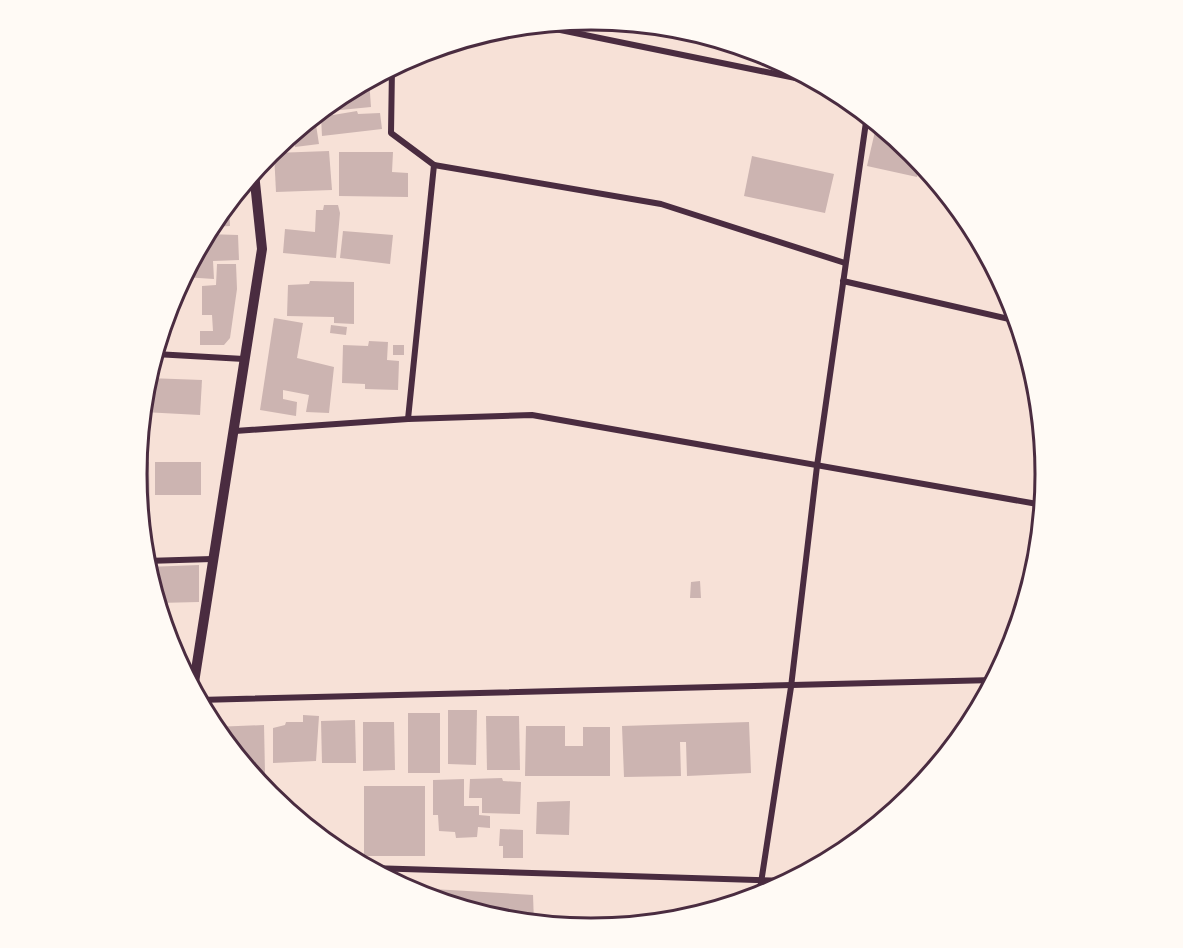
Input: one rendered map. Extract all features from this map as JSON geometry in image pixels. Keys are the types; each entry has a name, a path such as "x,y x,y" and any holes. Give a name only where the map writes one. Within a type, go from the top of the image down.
{"street":[{"path":"564,31 793,78"},
{"path":"392,78 391,133 434,165 661,204 845,263"},
{"path":"761,884 791,687 817,466 866,125"},
{"path":"408,419 434,165"},
{"path":"196,675 261,249 255,185"},
{"path":"843,281 1007,319"},
{"path":"164,355 244,359"},
{"path":"235,431 408,419 532,415 1035,504"},
{"path":"156,561 212,559"},
{"path":"209,700 791,687 984,680"},
{"path":"388,868 773,879"}],"building":[{"path":"370,89 371,107 338,110"},
{"path":"357,111 358,114 380,113 382,129 322,136 321,122 330,115"},
{"path":"316,126 319,144 295,147 295,144"},
{"path":"875,132 918,173 917,177 867,166"},
{"path":"329,151 332,190 276,192 275,164 286,153"},
{"path":"339,152 393,152 392,172 408,173 408,197 339,196"},
{"path":"752,156 834,174 825,213 744,196"},
{"path":"324,205 338,205 340,213 336,258 283,253 285,229 315,232 316,210 323,210"},
{"path":"230,217 230,226 222,226"},
{"path":"343,231 393,235 390,264 340,258"},
{"path":"218,234 238,235 239,260 213,261 214,279 193,278"},
{"path":"217,264 236,264 237,289 230,338 224,345 200,345 200,331 213,331 212,315 202,315 202,286 216,285"},
{"path":"310,281 354,282 354,324 334,323 334,317 287,316 288,285 309,284"},
{"path":"274,318 303,323 297,358 334,367 329,413 306,412 309,395 283,390 283,399 297,402 296,416 260,410"},
{"path":"331,325 347,327 346,335 330,333"},
{"path":"369,341 388,342 387,360 399,361 398,390 365,389 365,384 342,383 343,345 368,346"},
{"path":"393,345 404,345 404,355 393,355"},
{"path":"158,378 202,380 200,415 152,412"},
{"path":"147,462 149,462 150,514 148,503"},
{"path":"155,462 201,462 201,495 155,495"},
{"path":"199,565 199,602 167,603 157,567"},
{"path":"700,581 701,598 690,598 691,582"},
{"path":"448,710 477,710 476,765 448,764"},
{"path":"408,713 440,713 440,773 408,773"},
{"path":"303,715 319,716 316,761 273,763 273,728 285,725 286,722 303,722"},
{"path":"486,716 519,716 520,770 487,770"},
{"path":"355,720 356,763 322,763 321,721"},
{"path":"363,722 394,722 395,770 363,771"},
{"path":"749,722 751,773 687,776 686,742 680,742 681,776 624,777 622,726"},
{"path":"264,725 265,773 258,767 226,727"},
{"path":"526,726 565,726 565,746 583,746 583,727 610,727 610,776 525,776"},
{"path":"502,778 503,781 521,782 520,814 482,813 482,798 469,798 470,779"},
{"path":"464,779 464,806 479,806 479,815 490,816 490,828 478,827 477,837 456,838 455,832 439,831 438,815 433,815 433,780"},
{"path":"364,786 425,786 425,856 364,856"},
{"path":"570,801 569,835 536,834 537,802"},
{"path":"500,829 523,830 523,858 503,858 503,846 499,846"},
{"path":"436,889 533,895 534,914 477,903"}]}
